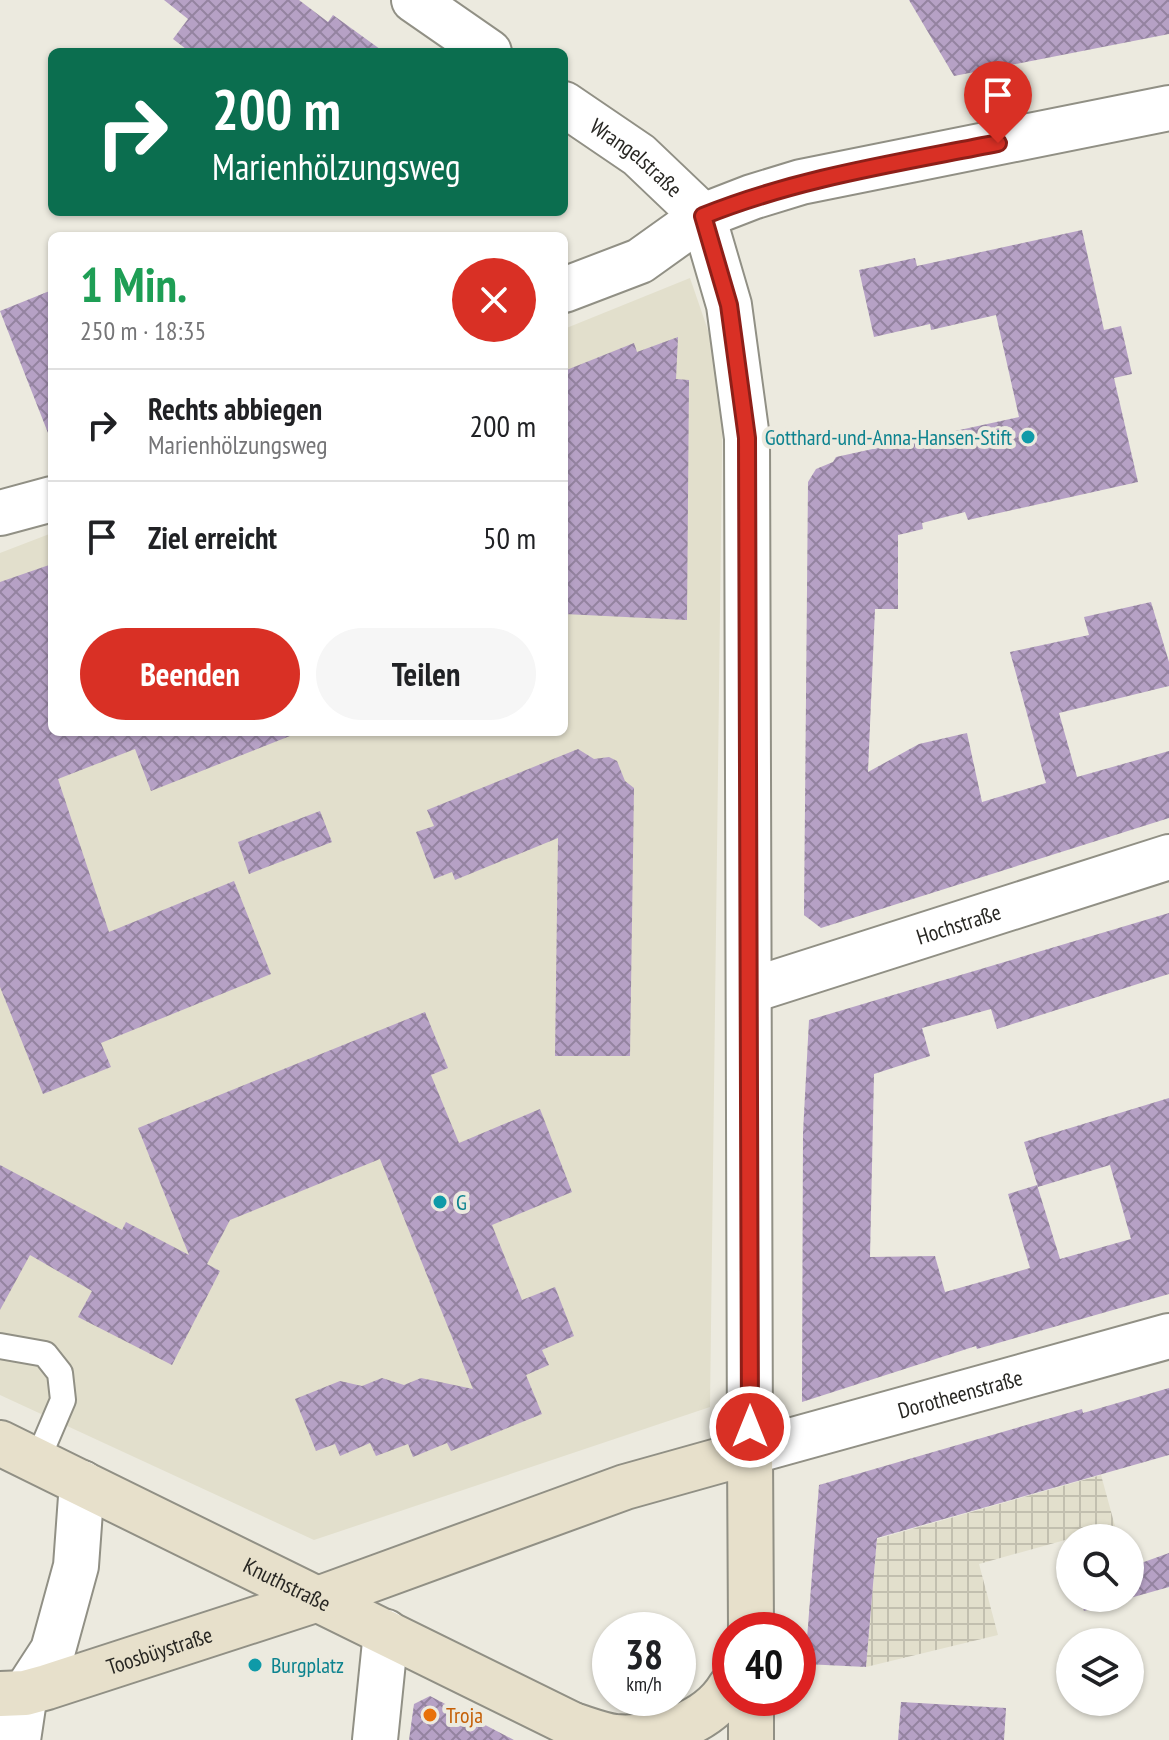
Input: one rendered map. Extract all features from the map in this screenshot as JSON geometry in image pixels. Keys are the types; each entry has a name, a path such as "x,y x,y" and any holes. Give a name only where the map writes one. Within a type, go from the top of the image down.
{"main road":[{"name":"Knuthstraße","path":"19,1452 584,1732 616,1737 661,1735 698,1718 712,1704"},
{"path":"318,1599 625,1487 750,1452 751,1612"},
{"name":"Toosbüystraße","path":"13,1694 318,1599"},
{"path":"751,1716 751,1740"}],"street":[{"path":"414,0 483,48"},
{"name":"Wrangelstraße","path":"568,107 639,155 703,216"},
{"path":"568,288 640,261 703,216 801,182 1169,108"},
{"path":"703,216 729,305 747,438 750,1452"},
{"path":"0,513 48,500"},
{"name":"Hochstraße","path":"749,991 1169,857"},
{"name":"Dorotheenstraße","path":"750,1452 1169,1336"},
{"path":"18,1740 13,1694 53,1650 76,1566 82,1483"},
{"path":"375,1740 386,1632"}],"lane":[{"path":"0,1346 45,1354 60,1373 63,1400 19,1452"}],"shaded area":[{"path":"690,278 723,374 710,1407 314,1540 0,1395 0,553 48,535 48,736 568,736 568,327"},
{"path":"1101,1475 1114,1524 1056,1524 1056,1542 979,1564 998,1635 866,1667 877,1539"}],"building":[{"path":"164,0 299,0 328,22 333,15 378,48 185,48 173,39 188,19"},
{"path":"909,0 1169,0 1169,34 954,76"},
{"path":"1082,230 1104,330 1121,326 1132,374 1114,378 1138,482 968,520 965,512 922,523 923,529 898,535 898,609 875,609 868,772 919,744 967,733 982,802 1046,783 1010,652 1089,635 1084,617 1151,602 1169,662 1169,686 1059,713 1077,777 1169,751 1169,818 821,928 804,915 808,482 816,469 833,462 836,457 1019,417 996,315 931,330 930,324 874,337 859,270 915,258 917,266"},
{"path":"48,292 48,433 0,311"},
{"path":"678,337 676,379 689,380 687,620 568,614 568,369 634,343 637,352"},
{"path":"48,565 48,736 290,736 151,791 135,749 58,779 109,932 234,881 271,974 101,1043 111,1067 43,1094 0,987 0,582"},
{"path":"578,749 594,759 609,757 617,761 625,781 634,788 630,1056 555,1056 558,838 455,880 452,872 434,879 416,832 434,826 427,810"},
{"path":"320,811 332,842 249,874 238,842"},
{"path":"1169,913 1169,974 997,1029 991,1009 922,1028 930,1056 874,1074 870,1257 935,1256 945,1292 1030,1268 1008,1194 1037,1185 1060,1259 1131,1239 1110,1165 1038,1187 1024,1142 1169,1098 1169,1294 977,1349 976,1346 802,1402 803,1133 809,1020"},
{"path":"425,1012 448,1068 431,1075 459,1143 540,1109 572,1192 492,1225 522,1300 555,1287 574,1336 542,1350 549,1365 526,1375 542,1414 451,1451 447,1443 413,1457 408,1444 376,1456 370,1443 340,1456 335,1444 316,1451 295,1399 340,1381 362,1386 382,1378 404,1385 421,1378 473,1389 380,1159 230,1220 207,1264 220,1271 172,1365 78,1317 92,1291 30,1255 0,1310 0,1165 122,1230 126,1222 189,1255 138,1128"},
{"path":"1169,1388 1169,1455 877,1538 866,1667 816,1665 816,1612 809,1612 819,1485 1082,1409 1083,1413"},
{"path":"1169,1553 1169,1587 1144,1594 1144,1562"},
{"path":"430,1696 514,1740 409,1740 414,1704"},
{"path":"901,1702 1006,1708 1004,1740 898,1740"}],"place":[{"name":"Gotthard-und-Anna-Hansen-Stift","path":"1028,437"},
{"name":"G","path":"440,1202"},
{"name":"Burgplatz","path":"255,1665"},
{"name":"Troja","path":"430,1715"}],"route":[{"path":"750,1427 747,438 729,305 703,216 801,182 998,143"}]}
